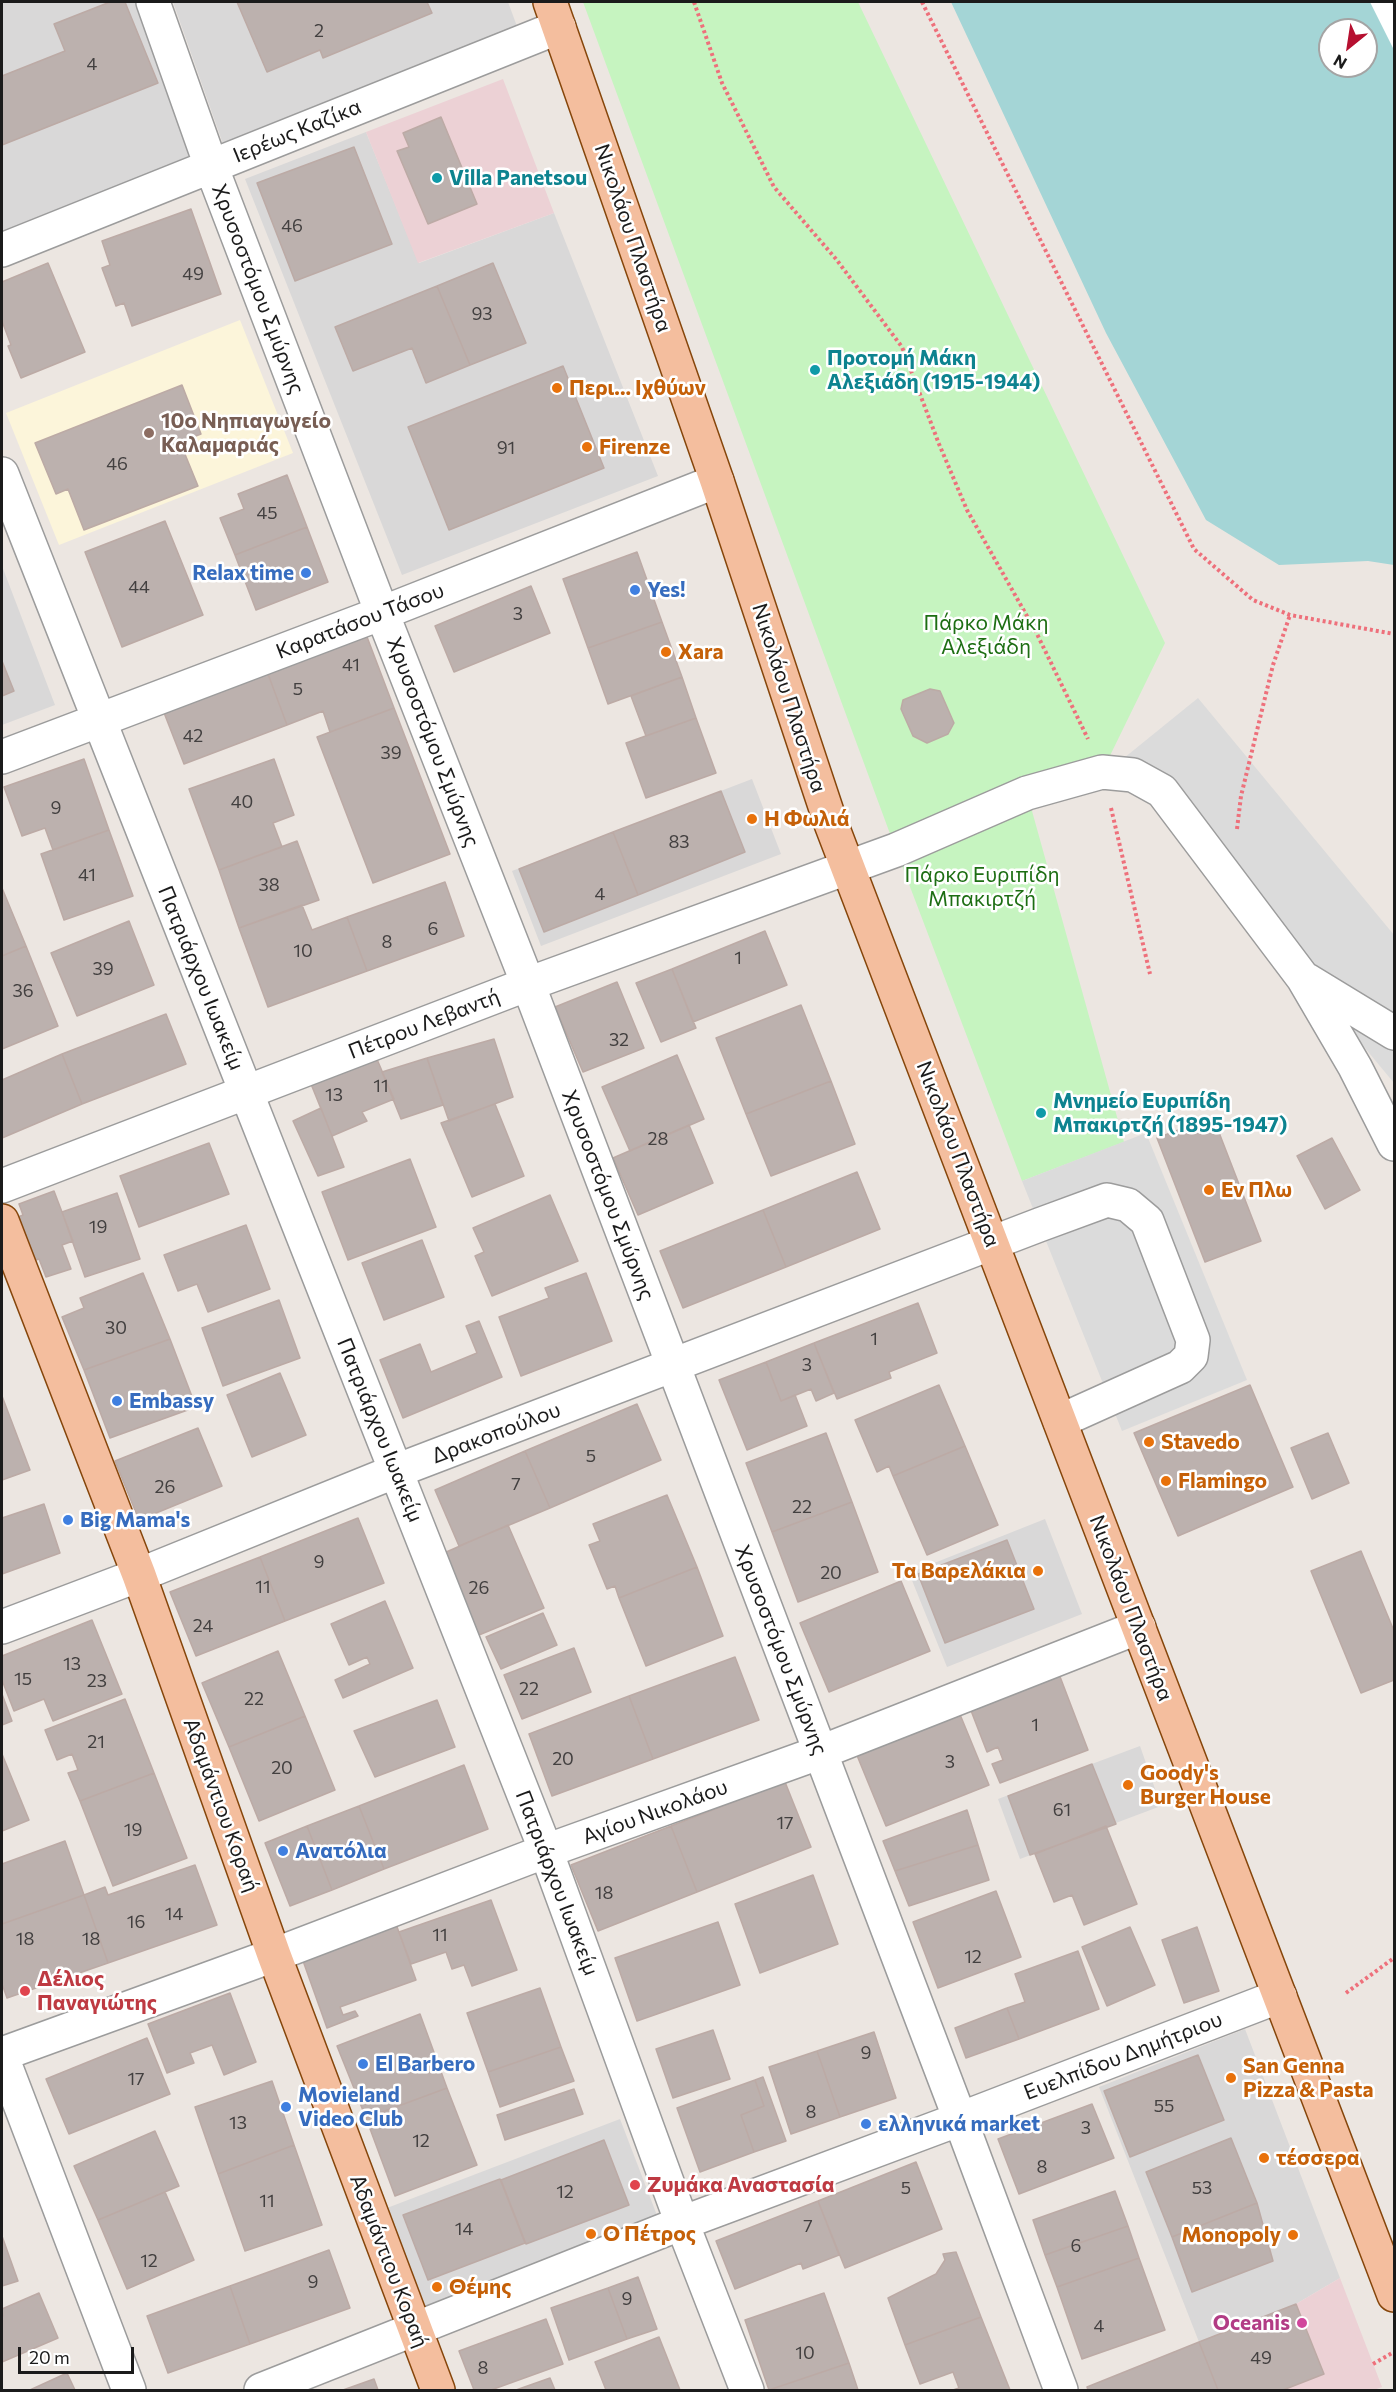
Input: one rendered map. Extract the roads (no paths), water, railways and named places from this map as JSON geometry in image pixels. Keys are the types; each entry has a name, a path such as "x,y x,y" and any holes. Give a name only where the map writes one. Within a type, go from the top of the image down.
{"main road":[{"name":"Νικολάου Πλαστήρα","path":"554,14 717,481 830,821 1395,2295"},
{"name":"Αδαμάντιου Κοραή","path":"2,1221 139,1575 274,1955 438,2391"}],"street":[{"name":"Χρυσοστόμου Σμύρνης","path":"153,2 211,166 382,613 528,984 960,2119 1061,2391"},
{"name":"Ιερέως Καζίκα","path":"2,250 211,166 554,14"},
{"name":"Πατριάρχου Ιωακείμ","path":"2,474 546,1851 682,2223 747,2391"},
{"name":"Καρατάσου Τάσου","path":"2,757 382,613 717,481"},
{"name":"Πέτρου Λεβαντή","path":"2,1186 528,984 896,850 1027,793 1102,772 1133,775 1162,790 1303,978"},
{"path":"1303,978 1395,1033"},
{"path":"1303,978 1355,1067 1395,1144"},
{"name":"Δρακοπούλου","path":"2,1627 139,1575 396,1471 1107,1200 1128,1205 1147,1221 1193,1340 1191,1356 1180,1367 1060,1421"},
{"name":"Αγίου Νικολάου","path":"2,2056 546,1851 820,1752 1138,1627"},
{"name":"Ευελπίδου Δημήτριου","path":"261,2391 682,2223 1280,1996"},
{"path":"2,2056 129,2391"}],"water":[{"path":"951,2 1394,2 1394,565 1368,561 1279,565 1206,520 1106,333"}],"place":[{"name":"Villa Panetsou","path":"437,178"},
{"name":"Προτομή Μάκη Αλεξιάδη (1915-1944)","path":"815,370"},
{"name":"Περι... Ιχθύων","path":"557,388"},
{"name":"10ο Νηπιαγωγείο Καλαμαριάς","path":"149,433"},
{"name":"Firenze","path":"587,447"},
{"name":"Relax time","path":"306,573"},
{"name":"Yes!","path":"635,590"},
{"name":"Xara","path":"666,652"},
{"name":"Η Φωλιά","path":"752,819"},
{"name":"Μνημείο Ευριπίδη Μπακιρτζή (1895-1947)","path":"1041,1113"},
{"name":"Εν Πλω","path":"1209,1190"},
{"name":"Embassy","path":"117,1401"},
{"name":"Stavedo","path":"1149,1442"},
{"name":"Flamingo","path":"1166,1481"},
{"name":"Big Mama's","path":"68,1520"},
{"name":"Τα Βαρελάκια","path":"1038,1571"},
{"name":"Goody's Burger House","path":"1128,1785"},
{"name":"Ανατόλια","path":"283,1851"},
{"name":"Δέλιος Παναγιώτης","path":"25,1991"},
{"name":"El Barbero","path":"363,2064"},
{"name":"San Genna Pizza & Pasta","path":"1231,2078"},
{"name":"Movieland Video Club","path":"286,2107"},
{"name":"ελληνικά market","path":"866,2124"},
{"name":"τέσσερα","path":"1264,2158"},
{"name":"Ζυμάκα Αναστασία","path":"635,2185"},
{"name":"Ο Πέτρος","path":"591,2234"},
{"name":"Monopoly","path":"1293,2235"},
{"name":"Θέμης","path":"437,2287"},
{"name":"Oceanis","path":"1302,2323"}],"park label":[{"name":"Πάρκο Μάκη Αλεξιάδη","path":"986,635"},
{"name":"Πάρκο Ευριπίδη Μπακιρτζή","path":"982,887"}]}
